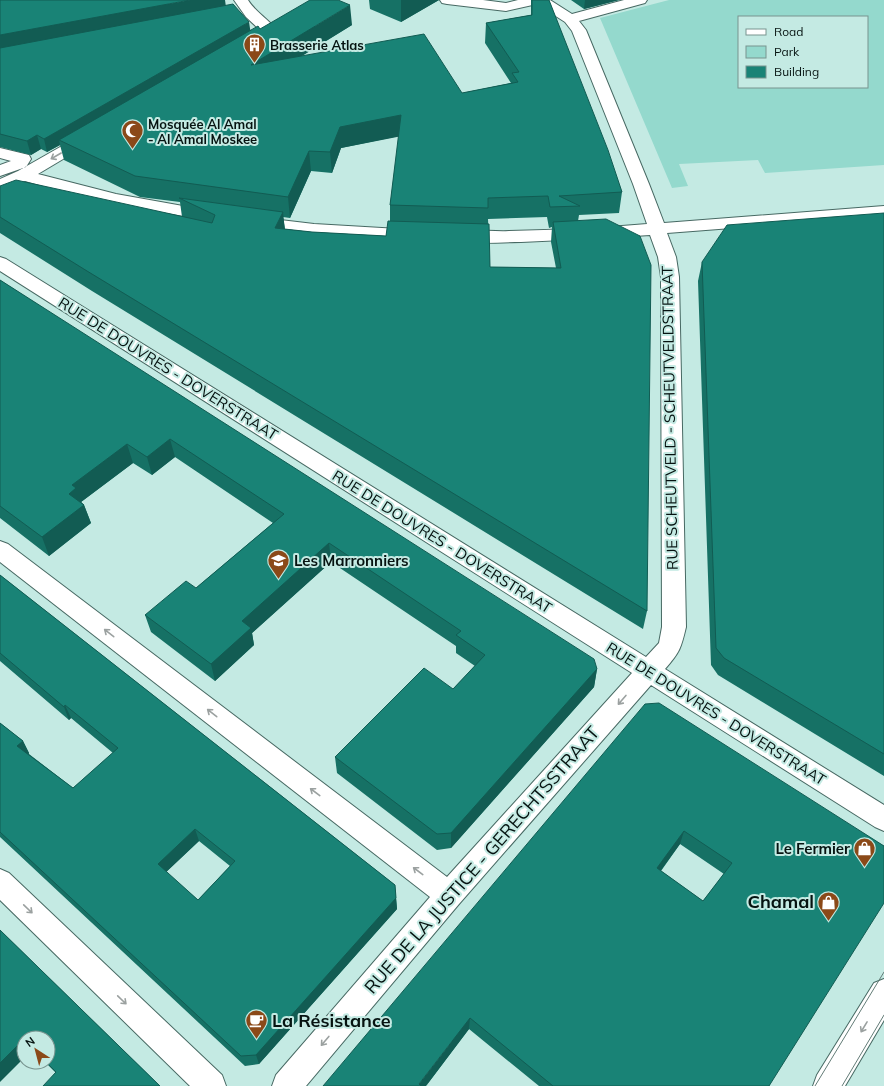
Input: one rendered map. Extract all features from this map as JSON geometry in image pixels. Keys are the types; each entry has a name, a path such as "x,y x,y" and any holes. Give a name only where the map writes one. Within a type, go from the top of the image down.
{"street":[{"path":"447,0 506,7 539,0"},
{"name":"RUE SCHEUTVELD - SCHEUTVELDSTRAAT","path":"539,0 570,19 579,30 641,184 667,257 670,277 674,627 670,647 647,671"},
{"path":"570,19 640,0"},
{"path":"230,12 244,4 256,20 271,32 238,51"},
{"path":"0,185 24,175 103,129"},
{"path":"0,153 23,159 20,163 3,168"},
{"path":"24,175 49,184 153,206 233,219 314,229 436,236 505,237 588,234 884,211"},
{"name":"RUE DE DOUVRES - DOVERSTRAAT","path":"0,263 884,819"},
{"path":"0,550 449,895"},
{"name":"RUE DE LA JUSTICE - GERECHTSSTRAAT","path":"287,1086 449,895 647,671"},
{"path":"0,882 211,1086"},
{"path":"828,1086 884,993"}],"green space":[{"path":"669,0 884,0 884,165 765,173 758,160 679,164 688,186 672,188 600,18"}],"building":[{"path":"0,0 190,0 0,35"},
{"path":"310,0 338,0 350,5 251,65 424,34 462,93 518,82 512,73 519,72 486,23 532,15 532,0 549,0 608,150 622,192 559,196 580,206 550,207 548,196 488,198 488,208 390,205 401,115 340,127 330,152 309,151 288,197 135,176 59,140 258,26 260,29"},
{"path":"233,4 249,22 44,139 37,135 27,141 0,134 0,48"},
{"path":"16,180 212,223 215,215 179,198 283,212 275,228 312,232 386,236 388,221 489,224 490,267 561,268 553,222 606,219 640,236 651,265 647,611 0,217 0,186"},
{"path":"884,213 884,754 724,658 716,648 702,262 727,225"},
{"path":"0,280 594,659 597,669 451,833 437,834 335,757 424,668 453,689 485,655 456,635 461,631 329,543 242,621 251,628 211,664 145,615 186,581 196,588 284,514 170,439 147,457 127,444 72,485 76,488 69,494 84,505 42,537 0,506"},
{"path":"0,575 395,885 396,898 256,1055 241,1056 0,832 0,723 23,741 17,746 73,788 118,748 65,705 64,707 0,653","holes":["195,829 235,861 198,900 158,864"]},
{"path":"659,703 884,846 884,903 769,1086 553,1086 470,1018 419,1084 421,1086 323,1086 645,704","holes":["684,831 732,863 703,901 657,868"]},
{"path":"0,930 160,1086 43,1086 56,1072 54,1070 56,1070 56,1030 16,1030 16,1047 0,1063"}],"tram line":[{"path":"815,1086 884,972"},
{"path":"842,1086 884,1015"}],"place":[{"name":"Brasserie Atlas","path":"255,64"},
{"name":"Mosquée Al Amal - Al Amal Moskee","path":"132,150"},
{"name":"Les Marronniers","path":"278,580"},
{"name":"Le Fermier","path":"865,868"},
{"name":"Chamal","path":"829,922"},
{"name":"La Résistance","path":"257,1040"}]}
